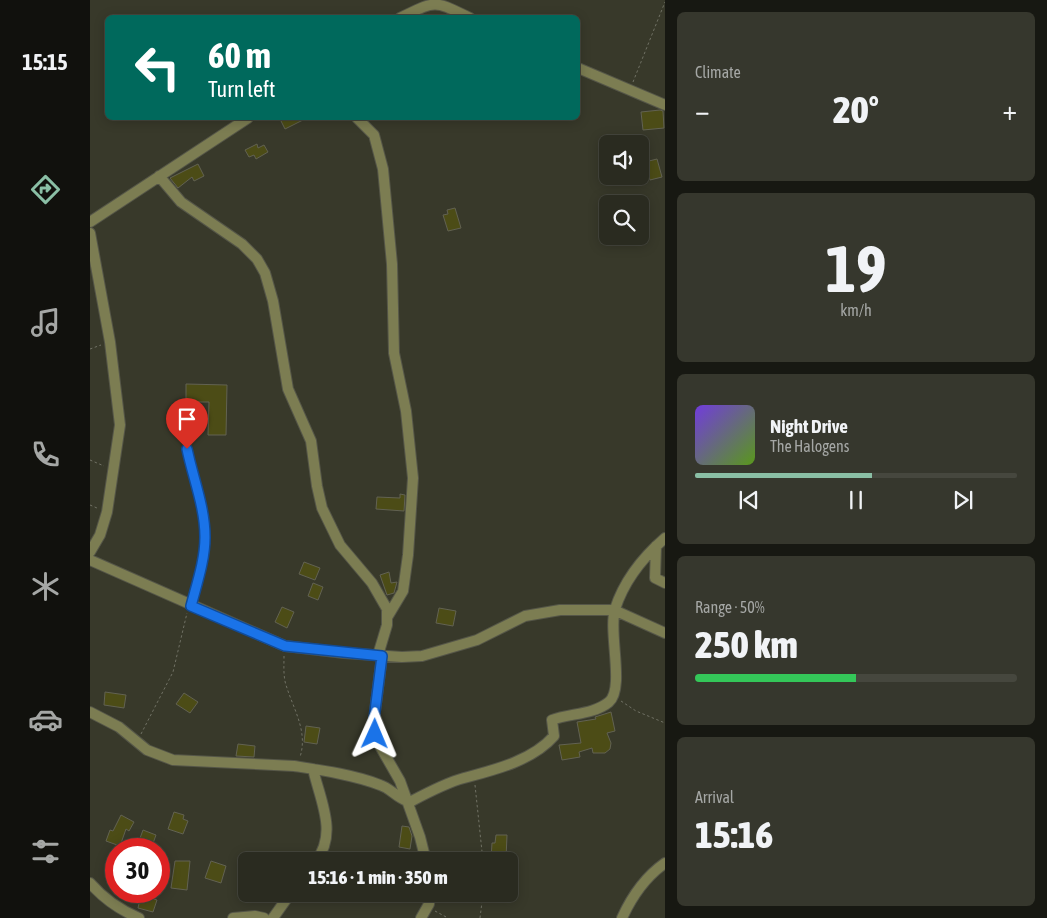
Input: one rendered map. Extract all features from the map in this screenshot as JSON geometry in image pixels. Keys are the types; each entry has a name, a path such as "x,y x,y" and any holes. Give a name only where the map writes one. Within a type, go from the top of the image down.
{"street":[{"path":"406,15 427,4 440,3 464,15"},
{"path":"580,69 664,105"},
{"path":"90,222 245,120"},
{"path":"359,120 374,136 383,169 392,264 394,352 406,411 413,478 408,554 403,591 388,616"},
{"path":"159,176 181,202 242,244 256,259 265,273 273,301 288,389 311,441 322,508 340,545 379,593 387,609 388,616 380,656 373,727 377,740 397,774 423,852"},
{"path":"90,233 110,342 120,425 114,470 102,529 90,552"},
{"path":"90,712 119,727 147,750 173,760 297,766 381,785 396,797 407,802 462,778 478,775 520,759 547,744 556,734 551,722 553,719 599,708 614,697 616,685 613,640 614,610 626,582 664,538"},
{"path":"656,546 655,578 664,583"},
{"path":"90,560 285,646 380,656 402,657 437,653 477,640 525,616 560,610 614,610 664,633"},
{"path":"313,769 327,830 325,848 322,852"},
{"path":"622,918 634,894 644,881 664,862"},
{"path":"90,883 122,915 139,918"},
{"path":"273,918 284,902"},
{"path":"421,918 429,902"},
{"path":"233,918 254,916 263,918"}],"lane":[{"path":"185,404 184,438 204,515 205,537 203,560 190,605"}],"path":[{"path":"630,90 664,2"},
{"path":"90,349 110,342"},
{"path":"90,460 114,470"},
{"path":"137,741 173,672 190,605"},
{"path":"285,646 285,680 296,710 301,731 301,753 297,766"},
{"path":"614,697 636,711 664,723"},
{"path":"478,775 475,787 482,852"},
{"path":"480,918 483,902"},
{"path":"428,907 448,918"}],"building":[{"path":"663,111 664,128 643,130 641,112"},
{"path":"283,120 303,120 285,129 281,121"},
{"path":"257,144 258,148 264,145 268,152 256,159 254,155 249,157 245,150"},
{"path":"657,159 662,177 650,180 649,161"},
{"path":"198,164 204,176 194,181 192,177 178,188 170,178"},
{"path":"455,208 461,228 448,231 443,215 448,214 447,210"},
{"path":"186,384 227,385 226,435 208,435 209,402 189,402 186,400"},
{"path":"400,494 405,495 404,511 376,509 377,497 400,498"},
{"path":"304,562 320,568 315,580 299,574"},
{"path":"389,572 391,583 397,582 394,593 387,595 380,575"},
{"path":"313,583 323,587 318,600 308,596"},
{"path":"282,607 294,612 287,628 275,622"},
{"path":"439,608 456,611 453,626 436,623"},
{"path":"105,692 126,695 124,708 104,705"},
{"path":"184,693 198,702 190,713 176,704"},
{"path":"611,712 615,731 607,733 611,743 610,749 605,753 593,753 592,748 579,752 580,757 562,760 559,745 581,743 577,722 596,719 595,717"},
{"path":"306,726 320,728 317,744 304,742"},
{"path":"238,744 255,746 254,757 236,756"},
{"path":"174,812 184,815 183,819 188,821 183,834 168,829"},
{"path":"121,815 134,822 129,831 126,829 123,838 107,838 110,830 113,831"},
{"path":"402,826 409,827 412,836 410,849 399,847"},
{"path":"143,830 156,835 155,838 140,838"},
{"path":"496,835 507,835 506,852 491,852 492,843 495,843"},
{"path":"175,861 190,861 187,890 171,888"},
{"path":"211,861 226,866 221,883 205,878"},
{"path":"139,903 156,903 153,912 138,908"}],"route":[{"path":"187,449 204,515 205,537 203,560 191,606 285,646 382,656 373,727 375,734"}]}
